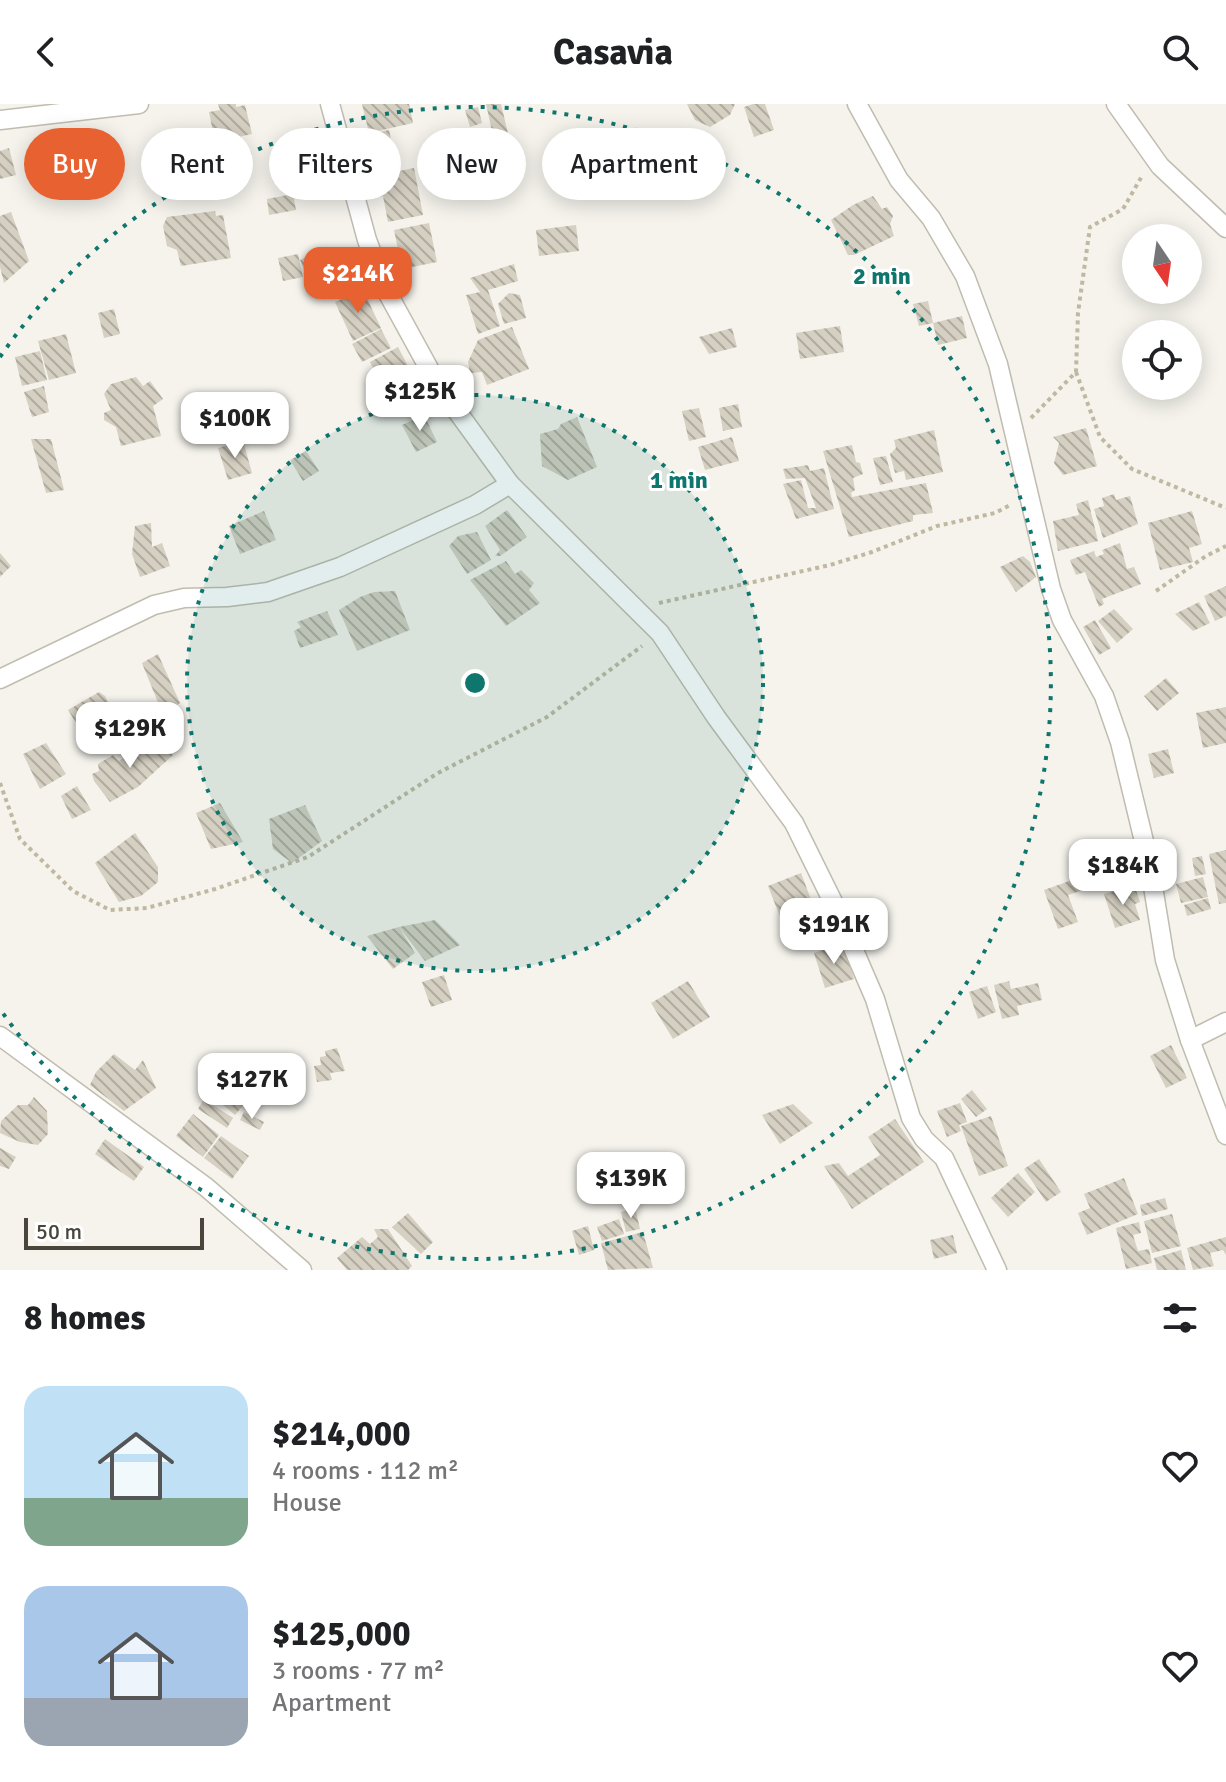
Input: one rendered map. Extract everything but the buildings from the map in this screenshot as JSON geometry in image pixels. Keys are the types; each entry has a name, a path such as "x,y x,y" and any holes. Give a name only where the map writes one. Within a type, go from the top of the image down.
{"street":[{"path":"0,120 139,104"},
{"path":"330,104 367,240 387,292 438,385 510,484 660,633 716,717 794,823 834,904 875,999 911,1118 924,1139 944,1158 997,1270"},
{"path":"857,104 899,180 931,218 965,276 998,364 1051,589 1062,620 1104,696 1120,742 1149,862 1165,960 1190,1040 1226,1135"},
{"path":"1116,104 1153,156 1182,189 1226,228"},
{"path":"0,679 154,605 184,598 268,592 340,567 475,505 510,484"},
{"path":"1190,1040 1226,1022"},
{"path":"0,1036 206,1187 302,1270"}],"path":[{"path":"1153,156 1123,209 1090,227 1078,313 1076,372 1100,437 1132,469 1226,508"},
{"path":"1015,432 1076,372"},
{"path":"637,609 830,565 937,526 995,513 1029,497"},
{"path":"1156,591 1206,556 1226,546"},
{"path":"0,783 20,839 73,891 110,910 147,908 215,889 308,857 438,773 547,717 660,633"}]}
